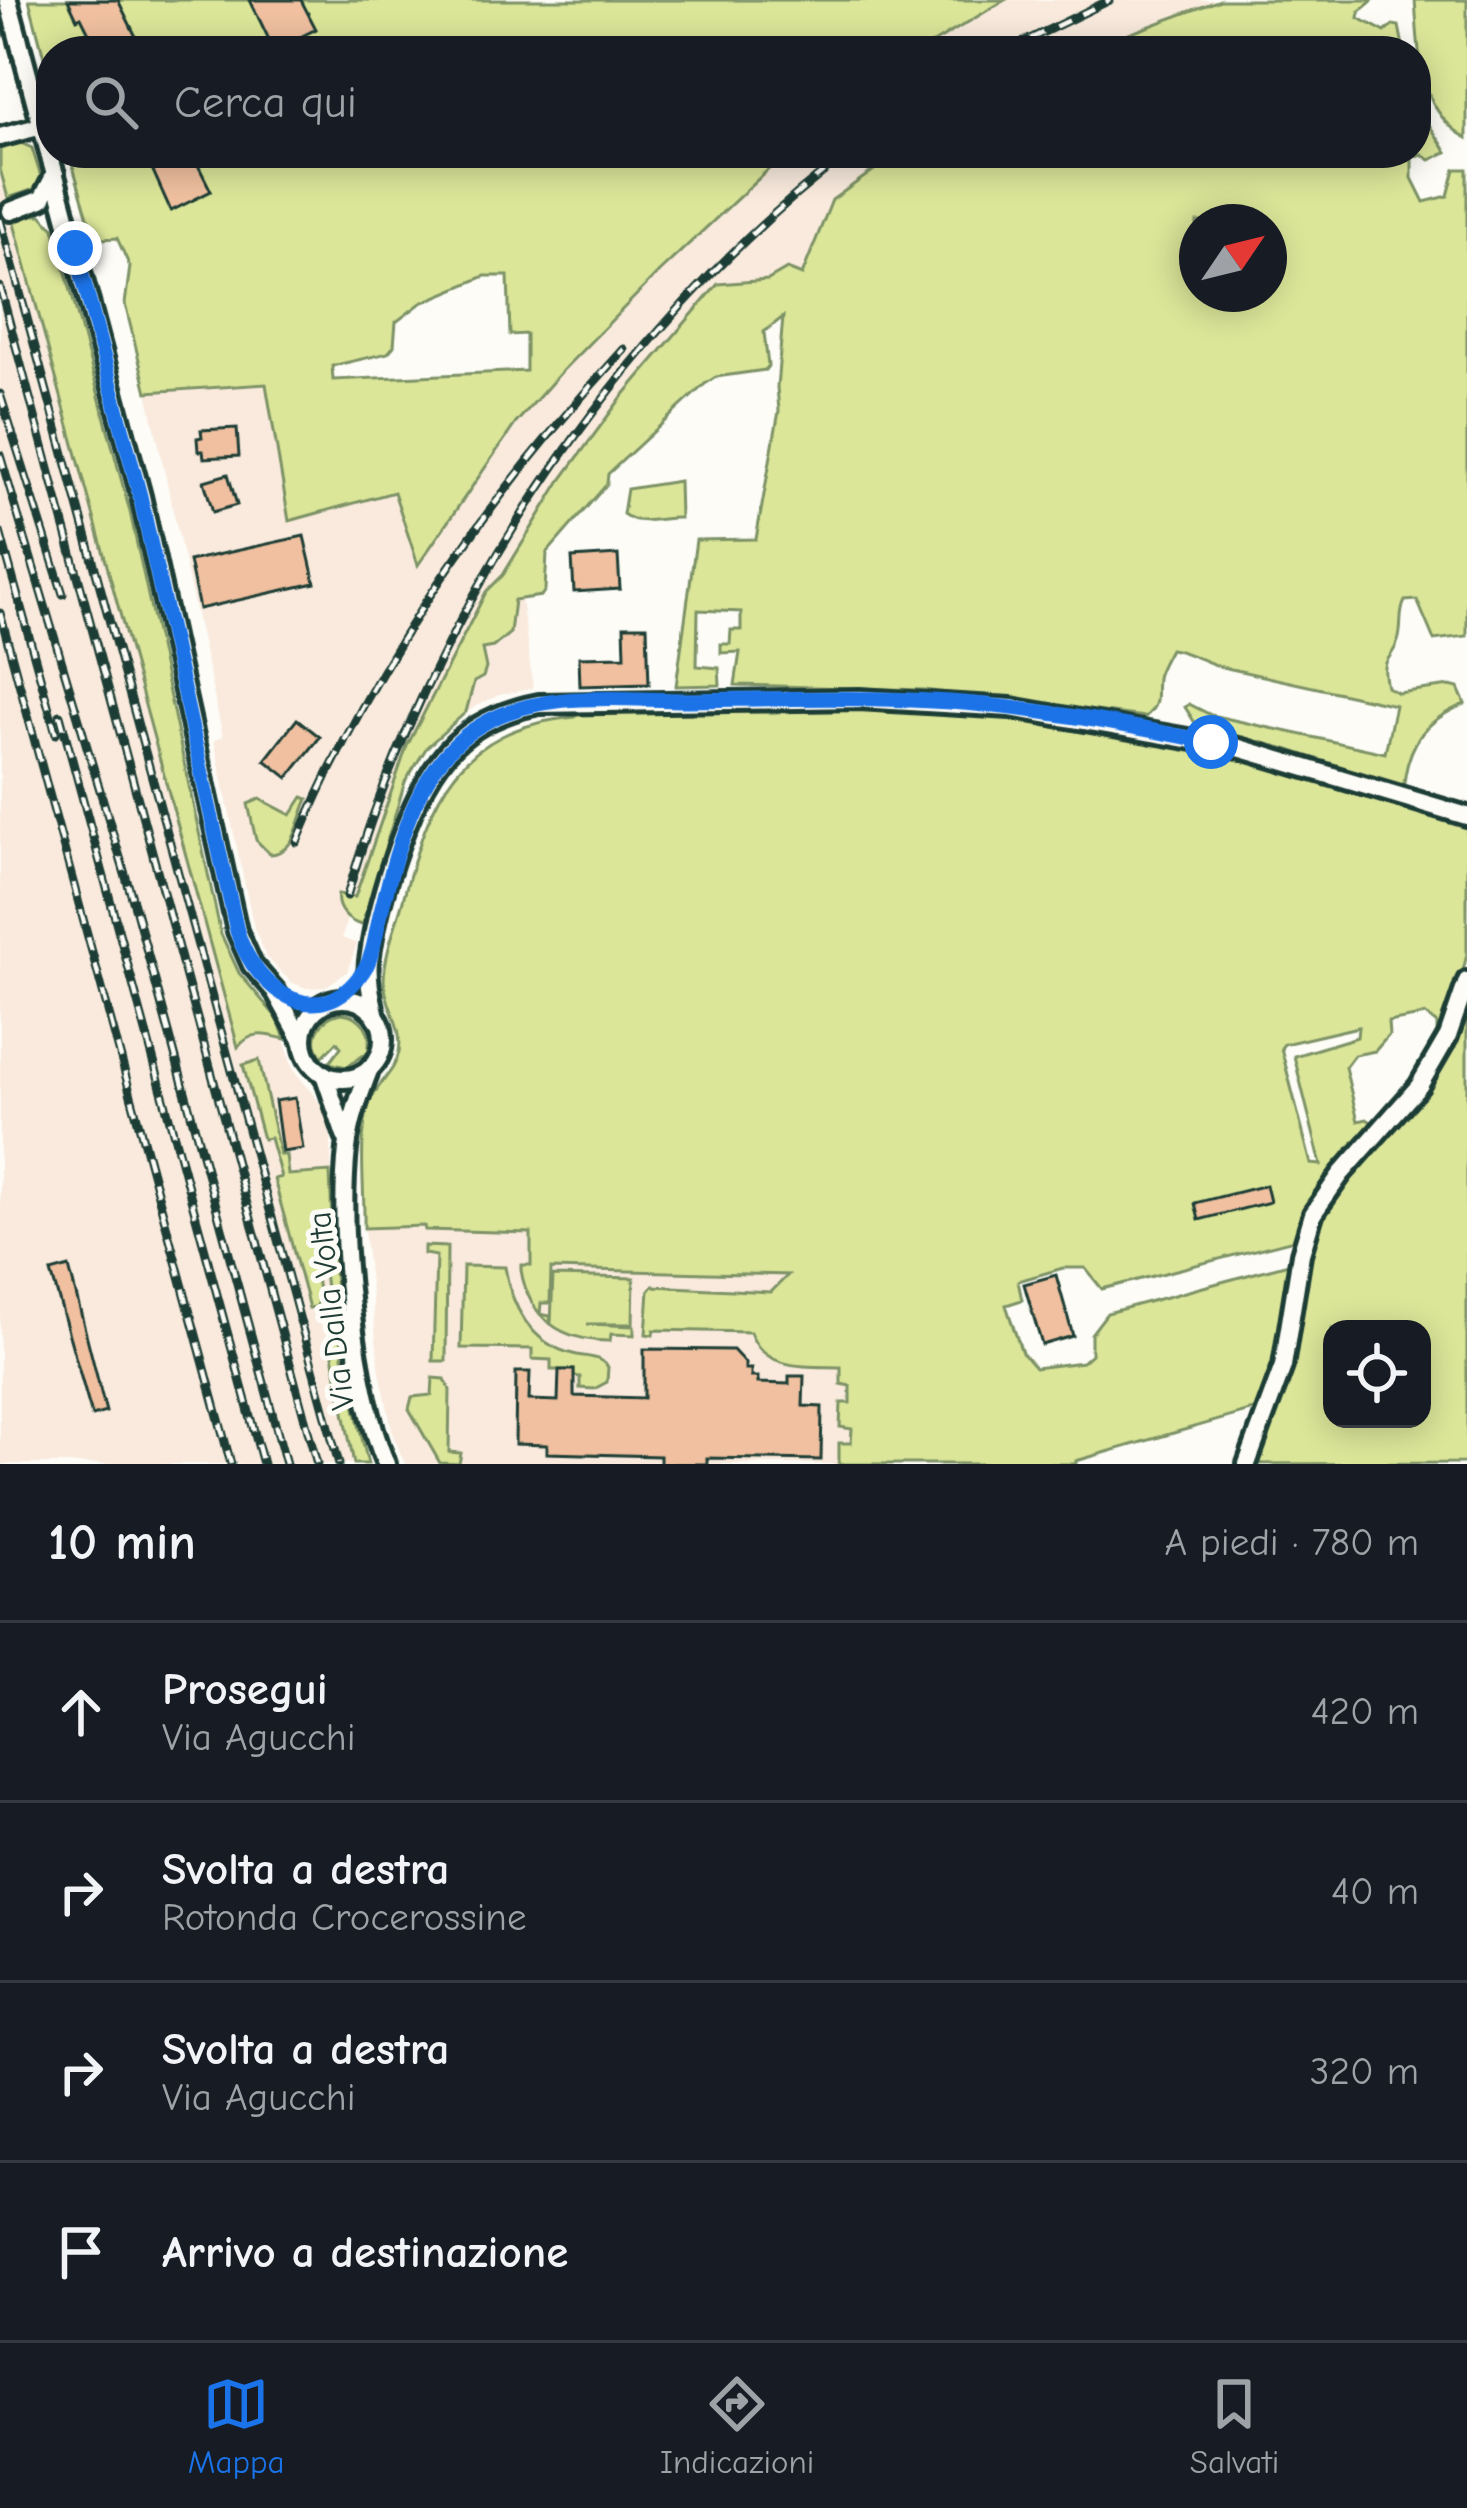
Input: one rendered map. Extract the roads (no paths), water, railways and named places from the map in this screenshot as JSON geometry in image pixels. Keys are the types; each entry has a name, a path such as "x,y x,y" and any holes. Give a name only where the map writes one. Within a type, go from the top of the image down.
{"street":[{"path":"8,0 36,104"},
{"path":"0,137 36,128"},
{"path":"53,168 140,496 233,916 247,956 275,991 309,1059 324,1074 353,1077 370,1068 382,1043 369,961 400,847 434,769 455,743 483,723 548,702 889,699 1011,708 1239,748 1467,816"},
{"path":"11,211 47,194 55,174"},
{"path":"36,203 58,211 69,225"},
{"path":"304,1042 309,1018 369,961"},
{"path":"1247,1464 1283,1366 1312,1214 1419,1086 1448,1036 1467,981"},
{"path":"275,991 299,1000 358,1002 376,1017"},
{"name":"Via Dalla Volta","path":"370,1068 347,1148 348,1250 356,1328 374,1428 386,1464"},
{"name":"Via Dalla Volta","path":"324,1074 347,1148"}],"railway":[{"path":"1036,36 1110,0"},
{"path":"347,896 382,792 426,688 480,585 541,486 609,391 684,303 764,223 830,168"},
{"path":"0,219 339,1464"},
{"path":"0,287 317,1464"},
{"path":"297,842 362,708 439,582 527,462 624,349"},
{"path":"0,394 63,594"},
{"path":"0,455 136,911 286,1464"},
{"path":"0,532 56,734"},
{"path":"0,613 231,1464"},
{"path":"60,715 263,1464"}]}
